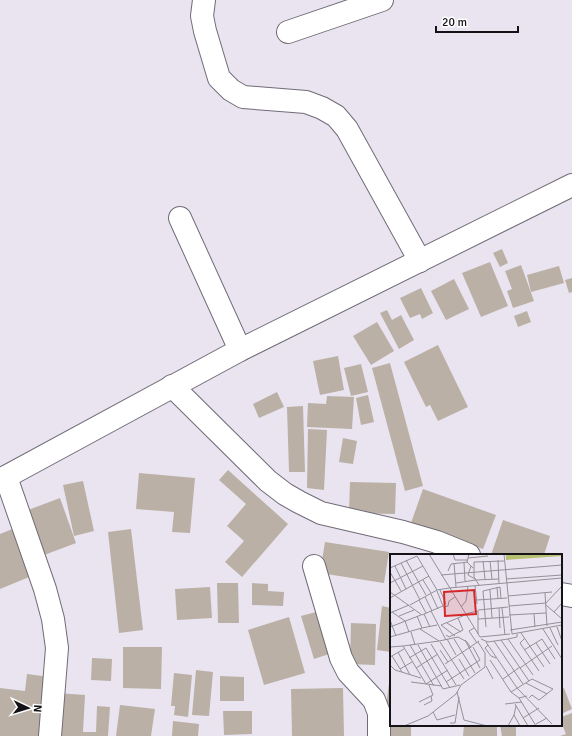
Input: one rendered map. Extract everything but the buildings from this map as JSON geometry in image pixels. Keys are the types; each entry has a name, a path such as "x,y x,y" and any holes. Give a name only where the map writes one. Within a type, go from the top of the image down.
{"street":[{"path":"204,0 202,16 219,78 231,90 243,97 306,102 322,108 336,116 347,129 420,261"},
{"path":"288,32 382,0"},
{"path":"50,736 57,648 53,619 45,589 3,478 240,350 572,185"},
{"path":"180,218 240,350"},
{"path":"172,386 268,481 285,494 299,502 321,513 403,532 437,542 467,554"},
{"path":"314,566 341,658 348,672 374,700 379,713 379,736"},
{"path":"562,594 572,596"}]}
